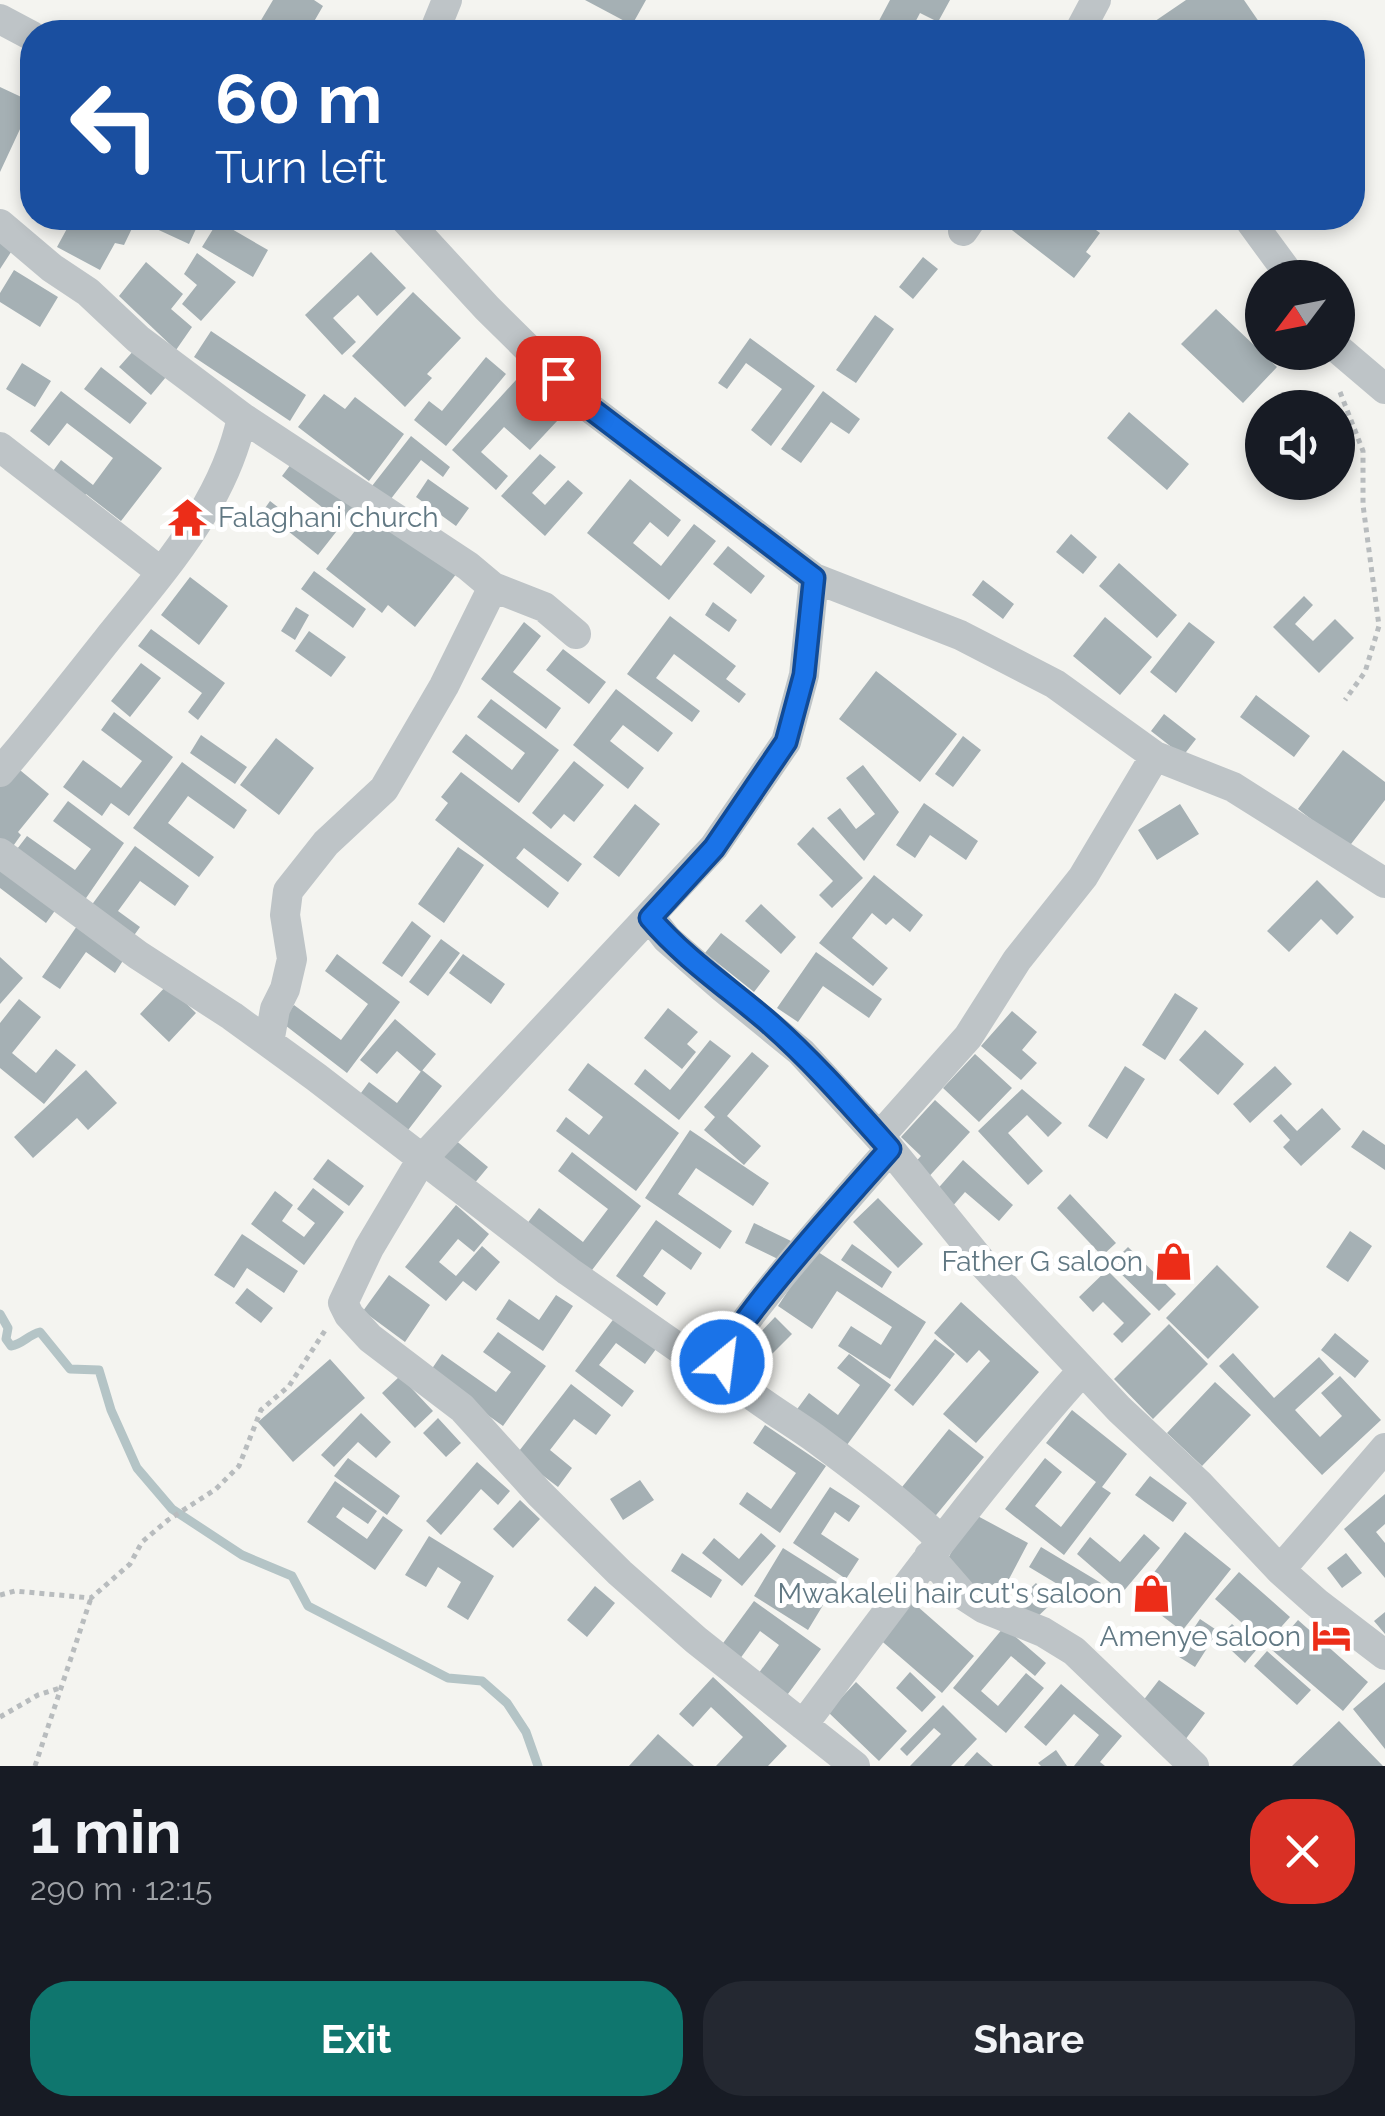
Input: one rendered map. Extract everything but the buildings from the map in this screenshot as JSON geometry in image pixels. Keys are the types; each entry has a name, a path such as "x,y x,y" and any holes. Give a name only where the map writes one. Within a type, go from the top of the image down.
{"street":[{"path":"0,224 52,268 88,292 138,338 242,417 468,566 492,587 544,607 576,634"},
{"path":"415,230 582,402 814,578 960,635 1055,684 1155,756 1233,787 1385,882"},
{"path":"1257,230 1279,260"},
{"path":"1355,365 1385,390"},
{"path":"0,772 162,572 214,496 236,446 242,417"},
{"path":"0,447 162,572"},
{"path":"814,578 804,675 786,742 714,848 422,1160 368,1248 343,1303 370,1338 462,1408 620,1573 696,1640 855,1766"},
{"path":"268,1043 292,958 284,900 288,891 326,843 384,789 437,699 492,587"},
{"path":"726,1372 722,1352 968,1037 1017,960 1083,877 1155,756"},
{"path":"0,852 268,1043 584,1282 680,1349 726,1372 918,1518 963,1595 983,1608 1043,1632 1074,1651 1194,1766"},
{"path":"650,918 700,968 801,1052 884,1143 944,1219 1082,1371 1200,1485 1280,1570 1385,1655"},
{"path":"803,1725 935,1548 1082,1371"},
{"path":"1280,1570 1385,1448"}],"path":[{"path":"1338,370 1337,383 1363,451 1362,506 1379,626 1366,672 1345,700"},
{"path":"35,1766 91,1598 130,1564 142,1542 168,1520 216,1490 239,1466 262,1410 289,1386 343,1303"},
{"path":"0,1595 15,1591 91,1598"},
{"path":"0,1717 38,1695 62,1688"}],"waterway":[{"path":"0,1314 8,1328 6,1339 11,1346 40,1332 70,1369 99,1370 111,1410 137,1468 172,1509 242,1555 292,1576 308,1606 448,1678 482,1681 507,1703 526,1732 538,1766"}],"place":[{"name":"Falaghani church","path":"188,517"},
{"name":"Father G saloon","path":"1173,1261"},
{"name":"Mwakaleli hair cut's saloon","path":"1152,1593"},
{"name":"Amenye saloon","path":"1331,1636"}],"route":[{"path":"558,378 582,402 814,578 804,675 786,742 714,848 650,918 723,988 801,1052 890,1149 744,1321 722,1352 722,1362"}]}
